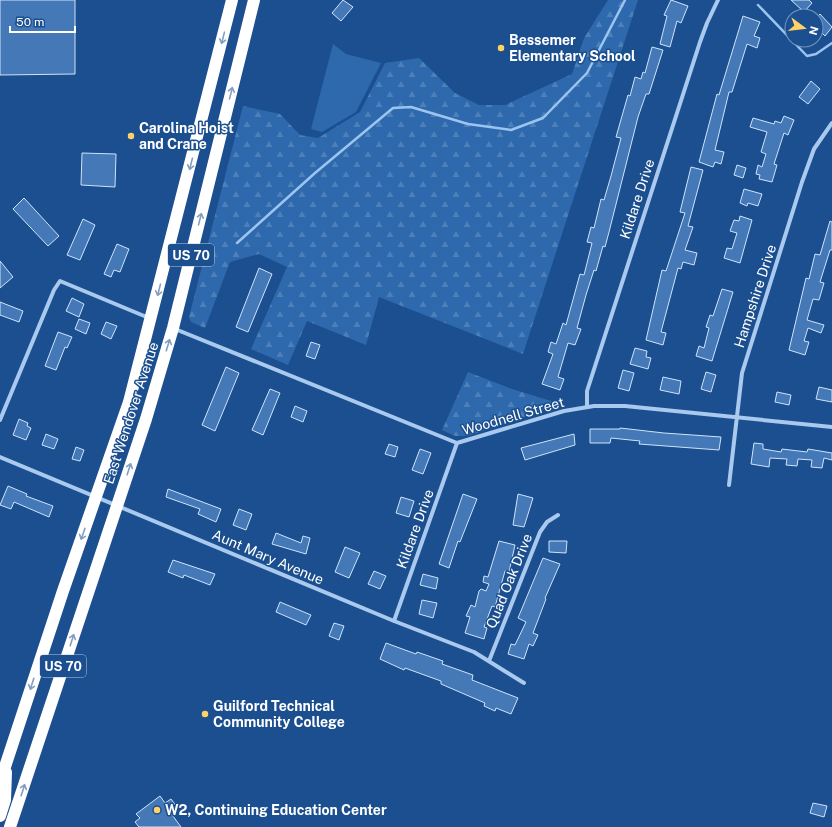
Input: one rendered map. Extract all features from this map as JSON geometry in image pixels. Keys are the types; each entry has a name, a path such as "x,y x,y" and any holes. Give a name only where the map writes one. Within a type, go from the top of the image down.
{"highway":[{"name":"East Wendover Avenue","path":"0,782 129,402 152,318 232,0"},
{"name":"East Wendover Avenue","path":"10,827 117,506 173,328 254,0"},
{"path":"0,816 5,800 6,763"}],"street":[{"name":"Kildare Drive","path":"587,407 587,391 706,23 718,0"},
{"name":"Hampshire Drive","path":"729,485 742,373 802,182 814,149 832,123"},
{"path":"0,420 54,290 60,281 152,318"},
{"name":"Woodnell Street","path":"173,328 457,443 564,411 587,407 625,406 832,426"},
{"name":"Kildare Drive","path":"394,621 457,443"},
{"name":"Aunt Mary Avenue","path":"0,457 394,621 459,645 489,661 524,683"},
{"name":"Quad Oak Drive","path":"489,661 540,532 547,522 558,515"}],"green space":[{"path":"608,0 638,0 523,354 379,297 366,345 307,321 288,365 251,349 287,267 259,254 230,262 205,328 191,322 189,317 243,106 280,114 300,135 318,138 360,112 385,63 419,58 455,93 479,105 505,105 572,74 584,38"},
{"path":"333,44 346,54 381,63 356,112 322,132 311,129"},
{"path":"468,372 512,389 561,404 468,436 455,436 442,430"}],"building":[{"path":"0,0 75,0 75,74 0,75"},
{"path":"343,0 353,7 341,21 332,13"},
{"path":"671,0 688,6 681,23 677,21 670,47 660,44 667,16 664,15"},
{"path":"791,0 809,0 812,3 808,8 800,8"},
{"path":"743,16 760,22 754,36 760,38 757,48 747,44 732,92 729,92 715,150 724,152 721,164 715,162 713,167 699,162 717,94 719,95"},
{"path":"824,18 832,27 825,36 824,35"},
{"path":"652,47 663,50 649,94 646,94 638,117 605,247 603,246 596,271 594,270 577,328 581,329 575,345 568,343 558,377 564,379 560,390 542,384 553,354 548,352 551,342 556,344 563,323 566,325 580,274 584,275 592,243 587,242 591,227 594,228 601,199 604,200 611,176 621,138 616,137 628,95 630,96 635,77 641,79 643,72 645,73"},
{"path":"811,81 820,89 808,104 799,97"},
{"path":"784,116 794,120 788,135 784,133 774,164 777,165 772,182 759,179 760,175 756,174 758,165 762,167 766,154 761,152 767,132 750,127 753,118 774,124 775,121 781,123"},
{"path":"82,153 116,154 115,187 81,185"},
{"path":"737,165 746,168 743,178 734,175"},
{"path":"691,167 703,170 688,226 693,227 685,250 697,253 694,265 683,262 681,269 678,268 661,332 666,333 663,345 646,340 662,270 666,271 685,213 680,212"},
{"path":"744,189 762,194 758,206 748,203 747,206 740,203"},
{"path":"24,198 59,236 48,246 13,209"},
{"path":"740,216 752,220 740,263 724,258 727,248 732,249 737,233 730,231 734,220 739,221"},
{"path":"83,219 95,225 80,260 67,255"},
{"path":"830,221 832,222 832,250 830,250 820,282 824,283 819,300 813,299 807,320 824,325 821,333 808,328 804,341 809,342 805,355 789,350 806,278 809,279 815,254 820,255"},
{"path":"117,244 129,249 120,272 114,270 111,277 104,274"},
{"path":"0,261 13,277 0,288"},
{"path":"259,268 272,274 248,332 236,327"},
{"path":"722,289 733,292 712,361 696,356 699,346 704,348 709,328 706,327 710,315 713,316"},
{"path":"72,298 84,304 79,317 66,311"},
{"path":"0,302 23,311 19,322 0,315"},
{"path":"79,319 90,323 86,334 75,329"},
{"path":"106,322 117,326 111,339 101,334"},
{"path":"58,332 72,337 67,348 65,347 56,370 45,366"},
{"path":"311,342 320,345 315,359 306,356"},
{"path":"635,348 647,351 646,357 651,358 648,369 630,364"},
{"path":"226,367 239,373 215,431 202,425"},
{"path":"623,370 634,373 629,391 618,388"},
{"path":"706,372 716,375 711,392 701,389"},
{"path":"663,377 681,381 679,394 660,390"},
{"path":"819,387 832,390 832,402 816,399"},
{"path":"270,389 280,393 263,435 252,430"},
{"path":"777,392 791,395 789,405 775,402"},
{"path":"295,406 307,411 303,422 291,417"},
{"path":"19,419 28,423 27,426 31,428 26,440 13,435"},
{"path":"620,428 721,437 719,450 639,444 640,441 611,438 610,443 590,443 590,429"},
{"path":"46,434 58,439 54,449 42,445"},
{"path":"574,434 575,445 525,460 521,448"},
{"path":"754,443 763,444 763,449 781,452 782,449 807,452 808,449 832,453 832,460 824,458 822,468 811,467 812,460 798,459 797,466 786,465 787,459 770,458 769,467 751,464"},
{"path":"389,444 398,447 395,457 385,454"},
{"path":"76,447 84,450 80,461 72,459"},
{"path":"420,449 431,453 423,474 412,470"},
{"path":"8,486 27,494 26,496 53,506 49,517 14,502 11,509 0,505"},
{"path":"168,489 221,509 216,522 198,514 200,509 166,497"},
{"path":"463,494 477,499 460,542 458,541 449,568 439,564"},
{"path":"518,494 533,498 524,527 513,525"},
{"path":"401,497 414,501 409,517 396,513"},
{"path":"239,509 252,514 246,530 233,525"},
{"path":"276,533 301,543 303,536 310,538 306,554 272,544"},
{"path":"499,541 515,545 509,572 505,571 495,607 492,606 484,627 487,628 484,639 465,633 470,617 466,616 471,605 475,607 479,591 481,589 486,591 489,584 483,582 484,576 488,577"},
{"path":"549,541 567,541 566,553 549,552"},
{"path":"345,547 360,553 349,578 335,572"},
{"path":"543,558 560,564 545,598 546,599 533,633 538,635 533,646 529,644 524,659 508,654 511,644 515,645 526,622 518,618"},
{"path":"173,560 215,574 210,585 184,575 183,578 168,572"},
{"path":"374,571 386,576 380,589 368,584"},
{"path":"423,574 438,578 436,589 420,585"},
{"path":"422,600 437,603 433,618 419,614"},
{"path":"280,602 311,615 306,625 276,612"},
{"path":"334,623 344,626 339,640 329,636"},
{"path":"386,643 416,654 417,652 443,661 442,664 473,675 472,680 518,698 511,714 496,708 495,711 484,706 485,703 441,684 441,681 405,668 404,670 380,659"},
{"name":"W2, Continuing Education Center","path":"160,796 165,803 171,799 177,807 170,812 181,827 139,827 135,822 140,818 136,814"},
{"path":"813,803 827,806 824,817 810,813"}],"waterway":[{"path":"237,243 315,173 393,108 411,107 468,124 511,130 543,118 587,73 625,0"},
{"path":"758,5 807,56 816,54 832,43"}],"place":[{"name":"Bessemer Elementary School","path":"501,48"},
{"name":"Carolina Hoist and Crane","path":"131,136"},
{"name":"Guilford Technical Community College","path":"205,714"},
{"name":"W2, Continuing Education Center","path":"157,810"}]}
